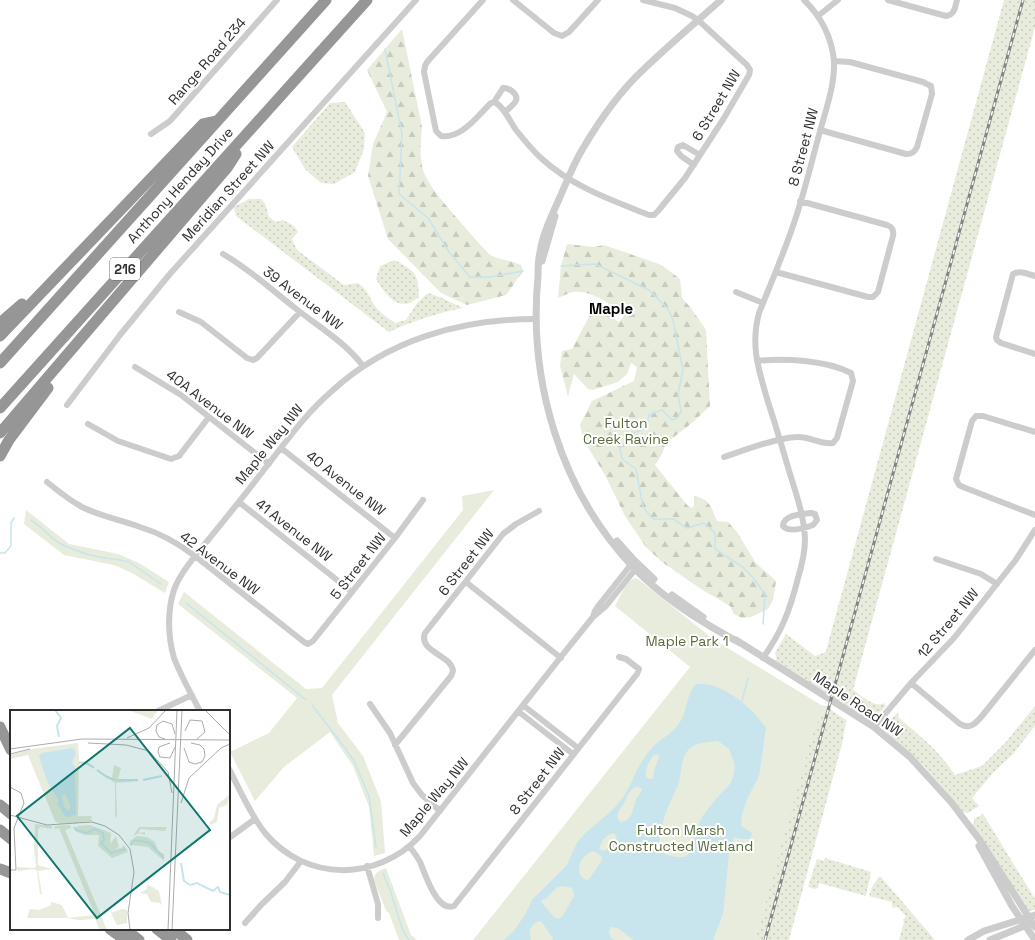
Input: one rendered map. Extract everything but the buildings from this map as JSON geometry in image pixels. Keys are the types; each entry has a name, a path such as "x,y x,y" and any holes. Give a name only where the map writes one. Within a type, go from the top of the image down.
{"highway":[{"name":"Anthony Henday Drive","path":"0,363 326,0"},
{"name":"Anthony Henday Drive","path":"0,408 367,0"},
{"path":"0,336 203,124 217,121"},
{"path":"0,433 227,168 251,129"},
{"path":"0,323 63,270"},
{"path":"0,456 9,440 34,406 108,312 125,286"},
{"path":"0,727 10,748"},
{"path":"0,805 10,813"},
{"path":"0,830 10,838"},
{"path":"0,869 10,873"},
{"path":"111,930 125,940"},
{"path":"126,930 139,940"},
{"path":"158,930 171,940"},
{"path":"175,930 187,940"}],"street":[{"name":"Range Road 234","path":"151,134 170,121 277,0"},
{"name":"Meridian Street NW","path":"67,405 120,335 169,275 416,0"},
{"path":"483,0 427,62 424,68 436,130 439,135 446,137 459,132 494,102 503,88 508,88 517,98 505,112"},
{"path":"513,0 554,32 562,36 569,32 598,0"},
{"path":"643,0 675,8 698,20"},
{"name":"Maple Road NW","path":"721,0 644,69 617,98 590,137 559,198 552,231 537,279 535,319 541,378 550,420 566,464 594,515 635,565 675,597 740,643 874,728 910,757 937,786 991,857 1029,921 1035,940"},
{"name":"8 Street NW","path":"763,658 782,628 789,611 804,553 804,528 802,515 756,360 755,334 757,320 763,303 794,224 832,85 834,61 828,38 818,16 804,0"},
{"path":"818,16 838,0"},
{"path":"888,0 946,16 953,13 957,0"},
{"name":"6 Street NW","path":"568,178 594,192 647,214 654,215 672,195 700,155 749,75 749,68 698,20"},
{"path":"820,130 906,154 913,153 917,147 932,94 931,86 923,82 850,62 834,61"},
{"path":"494,102 498,104 505,112 522,137 534,151 548,164 568,178"},
{"name":"6 Street NW","path":"694,164 679,154 677,151 678,147 683,145 700,155"},
{"path":"776,272 866,297 873,296 878,292 893,234 892,228 887,225 800,201"},
{"name":"39 Avenue NW","path":"223,254 238,263 341,342 363,366"},
{"path":"1035,276 1022,272 1014,273 1011,278 996,337 1001,343 1035,354"},
{"path":"736,292 763,303"},
{"path":"179,312 201,322 247,358 253,360 257,358 300,312"},
{"name":"Maple Way NW","path":"200,710 177,665 173,652 169,632 174,590 183,572 195,556 315,406 337,386 363,366 402,345 443,330 490,321 535,319"},
{"path":"724,456 780,440 801,437 833,443 838,438 853,381 851,373 809,362 782,359 756,360"},
{"name":"40A Avenue NW","path":"135,367 173,389 269,464"},
{"path":"1035,432 983,416 976,416 972,422 957,476 957,481 959,484 1035,515"},
{"path":"88,424 125,444 174,459 179,456 209,417"},
{"name":"40 Avenue NW","path":"282,448 395,538"},
{"name":"42 Avenue NW","path":"47,482 63,495 97,514 148,530 173,541 195,556 304,642 309,644"},
{"name":"5 Street NW","path":"309,644 314,641 423,500"},
{"name":"41 Avenue NW","path":"239,502 352,592"},
{"name":"6 Street NW","path":"395,745 452,676 454,669 426,645 424,640 426,631 507,530 539,511"},
{"path":"811,513 815,514 817,520 813,525 804,528 787,530 783,526 783,522 786,519 802,515 811,513"},
{"name":"12 Street NW","path":"874,728 911,683 931,664 954,638 1035,530"},
{"path":"936,559 981,574 996,584"},
{"name":"Maple Way NW","path":"230,771 255,819 274,843 301,861 329,870 352,870 377,864 392,858 410,846 420,836 593,617 599,605 635,565"},
{"path":"466,582 561,658"},
{"path":"911,683 960,724 966,727 974,725 1035,650"},
{"name":"8 Street NW","path":"410,846 420,862 437,899 446,907 452,907 477,878 573,754 634,679 639,669 626,659 619,657"},
{"path":"160,710 192,695"},
{"path":"370,704 388,729 408,776 417,789 440,811"},
{"path":"524,706 578,748"},
{"path":"519,712 573,754"},
{"path":"230,837 255,819"},
{"path":"245,923 285,882 301,861"},
{"path":"367,866 378,904 378,918"},
{"path":"968,940 984,931 1029,921"},
{"path":"990,940 1029,921"}],"green space":[{"path":"1004,0 1035,0 1035,27 853,690 872,703 884,703 886,706 875,718 872,717 867,719 776,662 775,660 777,659 775,653 786,634 815,656 826,651"},
{"path":"402,29 422,127 421,154 423,170 430,184 440,198 490,255 521,265 523,271 506,295 467,305 441,293 388,239 368,176 373,144 387,112 367,70"},
{"path":"345,102 365,133 364,149 355,172 334,184 321,183 305,169 292,147 330,103"},
{"path":"249,199 261,199 265,203 269,217 276,222 283,220 294,226 298,232 292,239 297,250 344,285 358,283 361,285 377,309 395,323 406,320 418,302 428,293 463,308 425,318 389,332 236,216 234,207"},
{"name":"Fulton Creek Ravine","path":"567,244 594,247 604,245 659,264 680,279 682,298 706,330 710,406 692,423 666,443 662,454 655,465 688,506 692,508 694,506 694,496 704,499 709,504 717,521 728,522 737,532 755,562 776,581 773,600 768,609 751,617 742,618 734,614 730,606 701,589 662,562 646,547 625,516 605,475 584,441 580,425 592,401 634,381 637,367 631,363 627,374 618,382 593,390 588,389 574,374 568,396 560,366 562,351 572,349 594,307 619,322 625,315 601,299 587,293 573,292 558,298 561,266"},
{"path":"395,260 412,271 417,278 419,297 412,302 405,304 394,301 389,297 376,279 380,266"},
{"path":"494,490 332,695 338,723 363,756 381,801 385,853 374,856 369,807 353,766 330,732 284,767 255,801 230,752 269,733 297,698 178,604 184,592 306,689 322,688 463,510 462,496"},
{"path":"26,510 69,544 118,554 139,563 169,582 165,593 132,573 114,565 64,555 24,524"},
{"name":"Fulton Marsh Constructed Wetland","path":"635,578 713,639 821,705 826,706 813,731 755,940 473,940 690,667 615,606 628,583"},
{"path":"826,706 847,721 789,940 755,940 813,731"},
{"path":"1035,706 1035,726 1012,755 992,774 972,798 979,806 968,813 963,812 923,765 887,734 886,731 889,722 898,713 899,718 936,752 955,775 982,766 1006,742"},
{"path":"983,814 1035,899 1035,910 1028,911 972,824 974,823 974,819"},
{"path":"825,858 871,872 866,896 819,883 818,888 815,889 808,887 817,859 824,861"},
{"path":"386,868 411,935 417,940 399,940 389,913 386,911 374,877 376,873"},
{"path":"880,876 935,940 899,940 904,922 903,920 906,916 897,907 893,908 892,902 869,896 873,885"}],"water":[{"path":"696,684 706,684 726,691 736,697 754,713 766,728 759,776 747,799 742,815 741,826 752,833 750,839 734,837 729,854 723,914 713,940 634,940 618,928 611,927 609,931 610,936 614,940 553,940 541,921 535,923 531,928 531,940 504,940 513,932 525,915 532,900 566,866 580,839 619,803 648,752 678,725 692,689","holes":["718,741 729,749 735,765 734,775 730,784 702,817 694,835 689,854 685,857 674,857 668,855 659,849 661,828 678,785 684,757 692,747","657,754 660,757 656,764 653,778 649,779 646,777 646,771 653,755","637,786 642,790 636,800 631,816 625,821 620,822 617,816 628,794","614,833 617,837 613,847 603,851 599,849 604,838","594,851 602,857 601,862 589,879 586,880 582,877 579,868 582,859","562,886 573,889 574,896 562,917 558,919 554,917 541,902 543,899 546,899 557,887"]}],"waterway":[{"path":"385,49 402,134 399,194 428,218 449,252 470,277 490,277 523,271"},
{"path":"561,266 595,264 649,290 668,309 673,320 683,370 678,394 681,412 677,418 672,420 662,410 649,415 646,429 633,433 620,449 622,459 636,469 643,507 653,519 673,519 687,528 704,523 715,533 715,549 744,568 755,580 765,595 763,624"},
{"path":"0,553 5,553 11,546 11,523 14,518"},
{"path":"31,520 54,540 63,545 90,555 129,562 161,584"},
{"path":"186,603 306,700"},
{"path":"742,701 748,678"},
{"path":"312,705 354,761 369,796 376,847"},
{"path":"383,873 403,931 409,940"}],"railway":[{"path":"765,940 1023,0"}],"district":[{"name":"Maple","path":"611,308"}],"park label":[{"name":"Maple Park 1","path":"687,641"}]}
